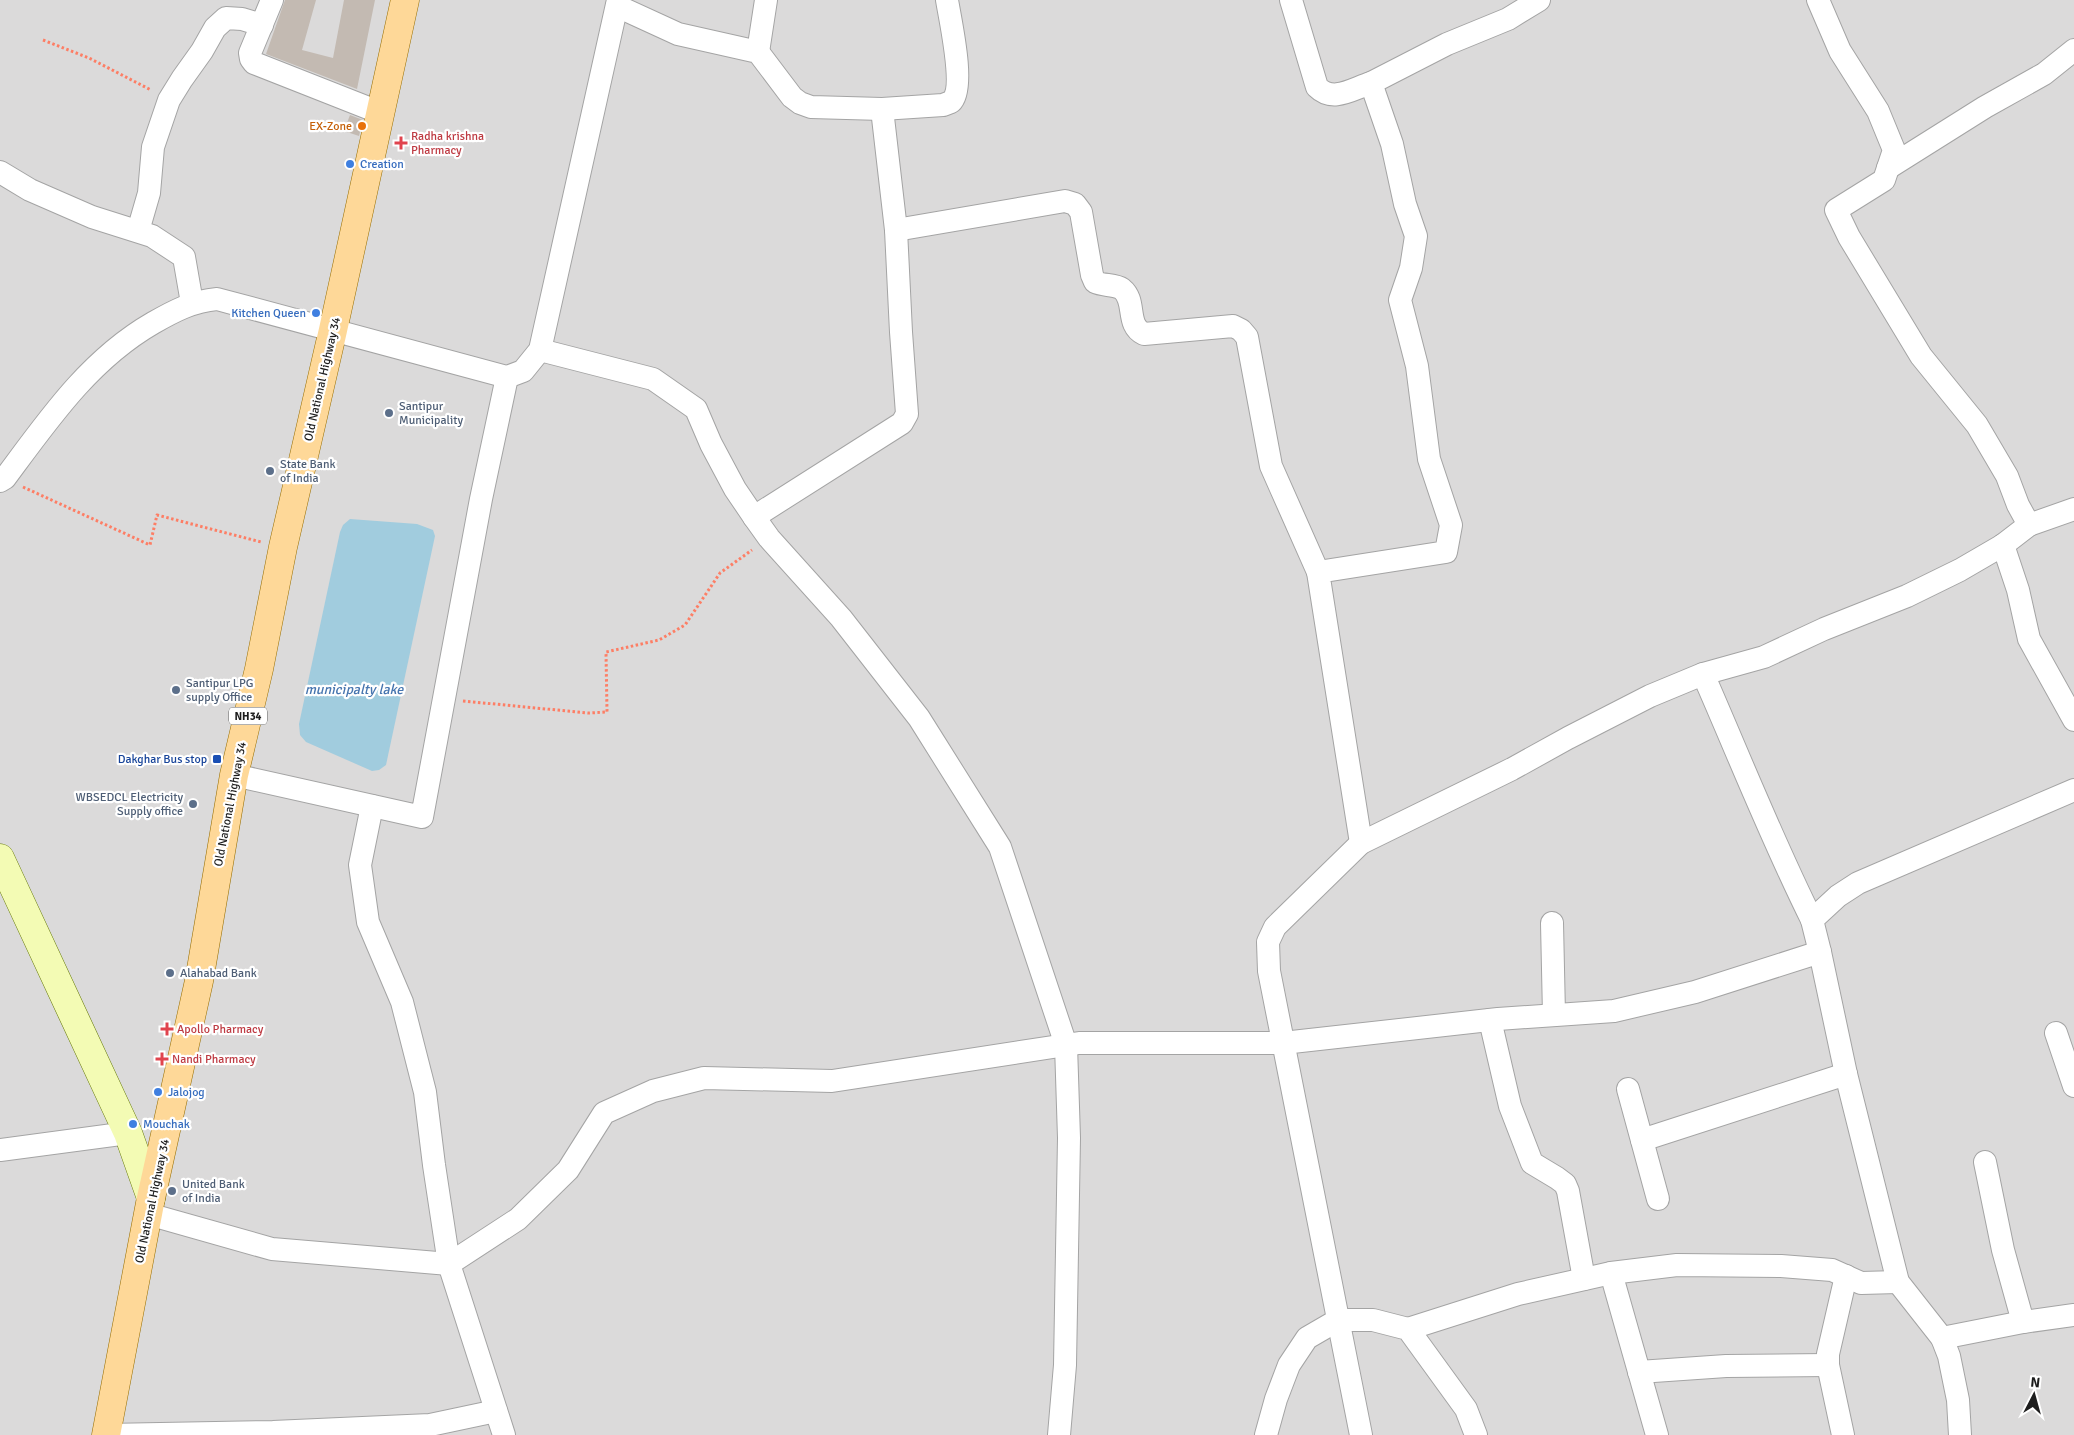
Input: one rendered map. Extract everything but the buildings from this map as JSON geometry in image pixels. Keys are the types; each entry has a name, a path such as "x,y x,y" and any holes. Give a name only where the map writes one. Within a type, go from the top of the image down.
{"main road":[{"name":"Old National Highway 34","path":"106,1435 150,1206 199,981 234,774 405,0"},
{"path":"0,858 128,1133 150,1206"}],"street":[{"path":"272,0 250,53 254,63 381,113"},
{"path":"758,52 766,0"},
{"path":"2,480 61,402 86,374 122,343 171,312 192,303 217,299 507,377 523,371 540,350 617,3 678,34 758,52 792,97 800,104 811,107 882,109 943,105 951,101 956,93 957,52 947,0"},
{"path":"1291,0 1317,87 1324,94 1336,95 1371,83 1447,44 1508,19 1539,0"},
{"path":"1818,0 1840,51 1878,111 1894,150 1884,180 1836,210 1921,356 1977,425 2007,476 2018,505 2029,525"},
{"path":"138,231 149,193 153,147 170,100 215,28 226,18 242,18 262,26"},
{"path":"1888,168 1985,107 2044,74 2074,50"},
{"path":"1318,572 1446,552 1451,525 1429,459 1417,366 1400,300 1411,268 1416,236 1405,204 1392,144 1371,83"},
{"path":"754,517 902,423 907,414 896,230 882,109"},
{"path":"0,172 30,190 92,217 152,236 184,257 192,303"},
{"path":"896,230 1065,202 1075,204 1081,212 1092,275 1095,282 1104,286 1115,286 1123,290 1128,298 1133,324 1137,331 1144,334 1233,326 1241,330 1247,337 1271,466 1318,572 1361,843"},
{"path":"540,350 653,379 696,409 711,444 735,490 769,538 841,618 919,718 1000,847 1066,1045 1069,1148 1065,1365 1059,1435"},
{"path":"234,774 422,817 481,499 507,377"},
{"path":"1361,1435 1269,971 1268,942 1275,927 1361,843 1512,770 1568,738 1650,696 1703,674 1764,657 1824,629 1907,596 1960,570 2003,544 2029,525 2074,509"},
{"path":"2003,544 2018,590 2029,639 2074,720"},
{"path":"1703,674 1788,871 1812,920 1846,1074 1898,1282 1942,1338 1954,1375 1960,1435"},
{"path":"1812,920 1838,896 1858,883 2074,790"},
{"path":"372,806 360,865 368,922 402,1002 425,1092 449,1264 504,1435"},
{"path":"1552,923 1554,1015"},
{"path":"150,1206 272,1248 449,1264 526,1212 568,1170 604,1113 653,1090 704,1078 832,1081 1079,1043 1283,1043 1490,1020 1614,1010 1695,992 1820,952"},
{"path":"1490,1020 1510,1106 1532,1163 1558,1178 1568,1191 1584,1279"},
{"path":"2056,1033 2074,1086"},
{"path":"1642,1140 1846,1074"},
{"path":"1628,1089 1658,1199"},
{"path":"0,1150 128,1133"},
{"path":"1985,1162 2003,1250 2023,1322"},
{"path":"1266,1435 1276,1399 1290,1365 1307,1338 1338,1320 1374,1320 1408,1329 1518,1294 1611,1273 1677,1265 1832,1270 1861,1283 1898,1282"},
{"path":"1611,1273 1657,1435"},
{"path":"1843,1435 1828,1365 1828,1354 1846,1276"},
{"path":"1942,1338 2023,1322 2074,1315"},
{"path":"1408,1329 1466,1409 1476,1435"},
{"path":"1639,1372 1726,1366 1828,1365"},
{"path":"106,1435 273,1432 430,1425 496,1411"}],"path":[{"path":"43,40 121,73 170,100"},
{"path":"2,480 150,544 157,515 283,547"},
{"path":"444,700 588,713 607,712 606,652 659,640 685,625 720,573 769,538"}],"shaded area":[{"path":"0,0 2074,0 2074,1435 0,1435"}],"water":[{"name":"municipalty lake","path":"350,519 417,524 433,530 435,536 386,765 379,770 372,771 306,742 300,735 299,724 340,532 343,525"}],"place":[{"name":"EX-Zone","path":"362,126"},
{"name":"Radha krishna Pharmacy","path":"401,143"},
{"name":"Creation","path":"350,164"},
{"name":"Kitchen Queen","path":"316,313"},
{"name":"Santipur Municipality","path":"389,413"},
{"name":"State Bank of India","path":"270,471"},
{"name":"Santipur LPG supply Office","path":"176,690"},
{"name":"Dakghar Bus stop","path":"217,759"},
{"name":"WBSEDCL Electricity Supply office","path":"193,804"},
{"name":"Alahabad Bank","path":"170,973"},
{"name":"Apollo Pharmacy","path":"167,1029"},
{"name":"Nandi Pharmacy","path":"162,1059"},
{"name":"Jalojog","path":"158,1092"},
{"name":"Mouchak","path":"133,1124"},
{"name":"United Bank of India","path":"172,1191"}]}
